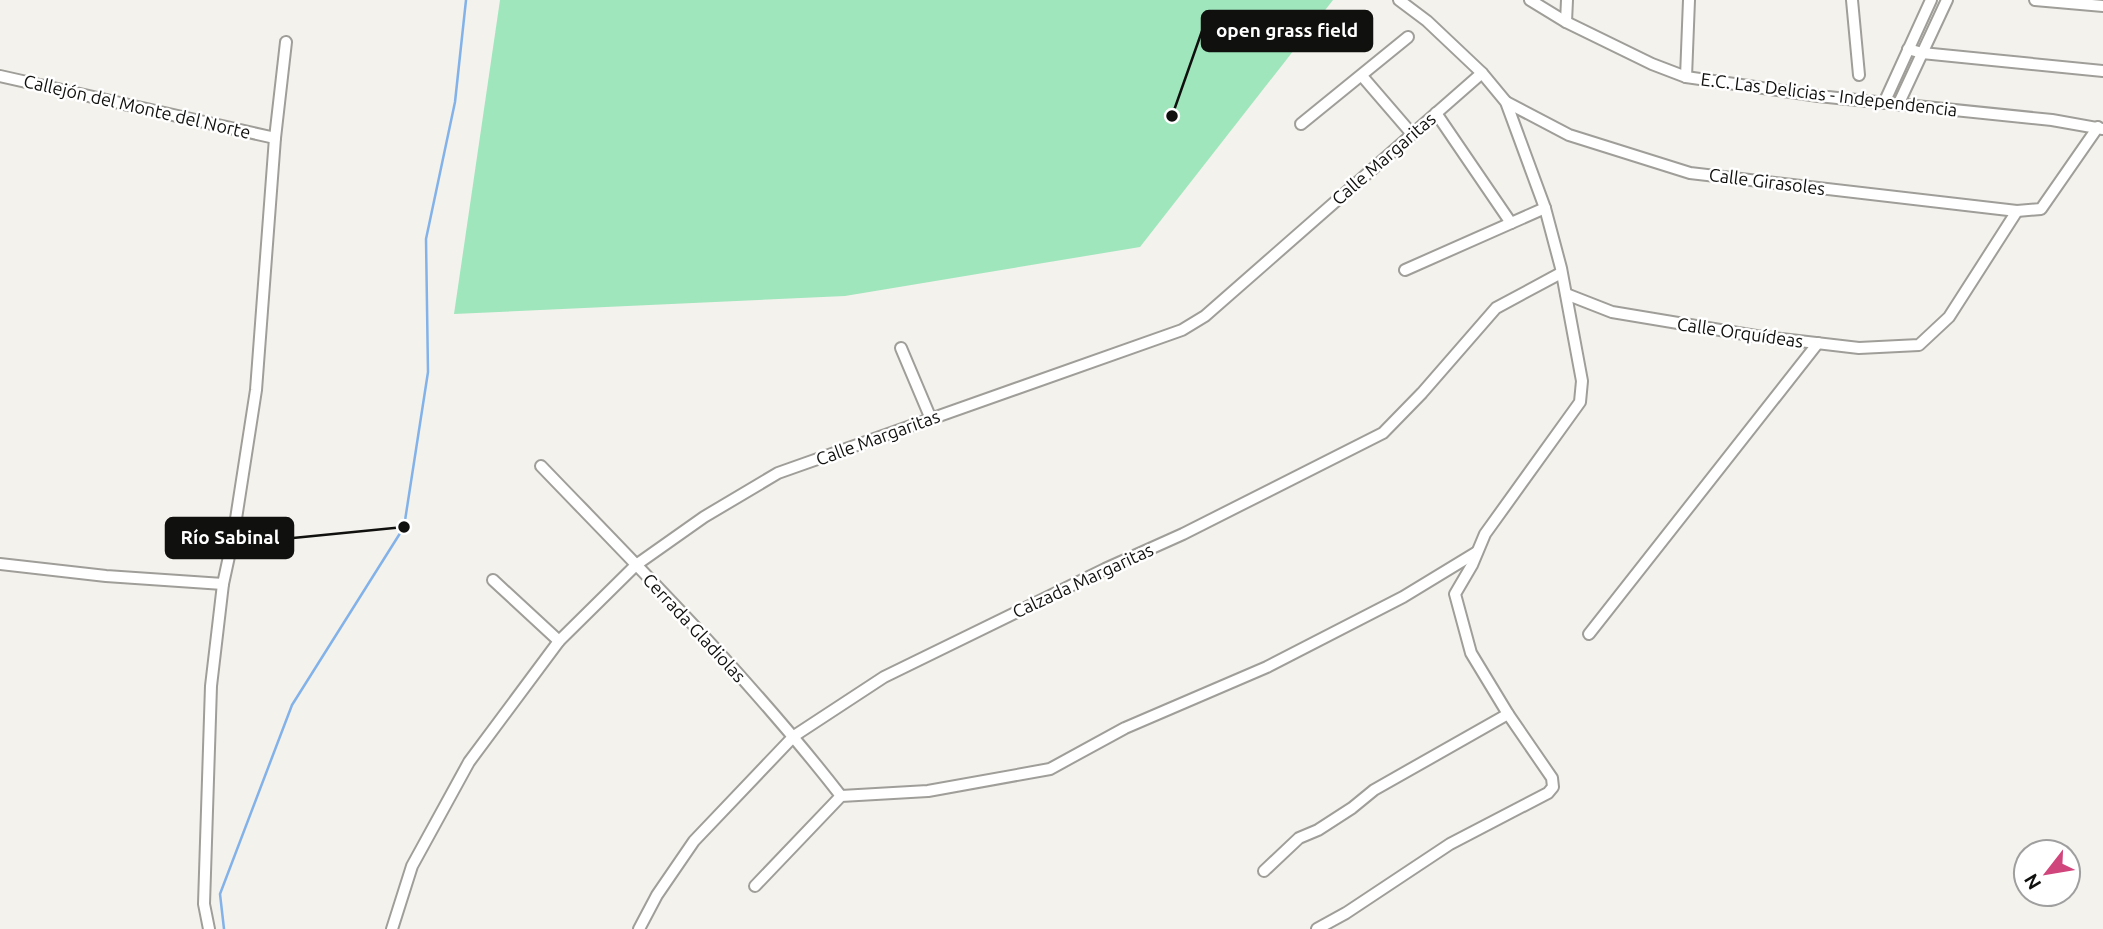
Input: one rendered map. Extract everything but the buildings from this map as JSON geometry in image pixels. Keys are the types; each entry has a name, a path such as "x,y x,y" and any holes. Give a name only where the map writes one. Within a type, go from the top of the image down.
{"street":[{"path":"1317,929 1450,845 1538,799 1553,787 1552,778 1508,714 1471,653 1455,594 1485,534 1580,402 1582,381 1566,294 1545,208 1506,102 1482,73 1399,0"},
{"name":"E.C. Las Delicias - Independencia","path":"1530,0 1566,22 1652,64 1686,77 2101,128"},
{"path":"1566,22 1567,0"},
{"path":"1686,77 1689,0"},
{"path":"1852,0 1859,75"},
{"path":"1884,103 1930,0"},
{"path":"1898,105 1947,0"},
{"path":"2035,0 2103,6"},
{"path":"1301,124 1408,37"},
{"path":"209,929 204,904 206,775 211,686 223,584 233,538 256,390 275,138 286,42"},
{"path":"1908,49 1922,53 2103,71"},
{"name":"Calle Margaritas","path":"392,929 412,866 469,762 559,641 636,565 704,517 778,473 1182,330 1205,316 1482,73"},
{"name":"Callejón del Monte del Norte","path":"0,76 275,138"},
{"path":"1362,76 1412,134"},
{"name":"Calle Girasoles","path":"1506,102 1569,135 1690,173 2017,211 2041,209 2101,128"},
{"path":"1436,113 1511,223"},
{"path":"1405,270 1545,208"},
{"name":"Calle Orquídeas","path":"1566,294 1612,312 1664,323 1858,348 1919,345 1949,317 2017,211"},
{"name":"Calzada Margaritas","path":"639,929 657,895 694,841 794,736 884,677 1183,534 1383,433 1422,393 1496,308 1561,273"},
{"path":"1589,634 1818,343"},
{"path":"901,348 930,419"},
{"name":"Cerrada Gladiolas","path":"541,466 794,736 841,796"},
{"path":"755,886 841,796 928,791 1050,769 1125,728 1290,655 1403,597 1477,552"},
{"path":"0,564 106,576 223,584"},
{"path":"493,580 559,641"},
{"path":"1264,871 1299,838 1318,830 1374,790 1508,714"}],"green space":[{"path":"500,0 1333,0 1140,247 845,296 454,314"}],"waterway":[{"path":"224,929 220,894 292,705 404,527 428,372 426,239 455,102 466,0"}],"place":[{"name":"open grass field","path":"1172,116"},
{"name":"Río Sabinal","path":"404,527"}]}
